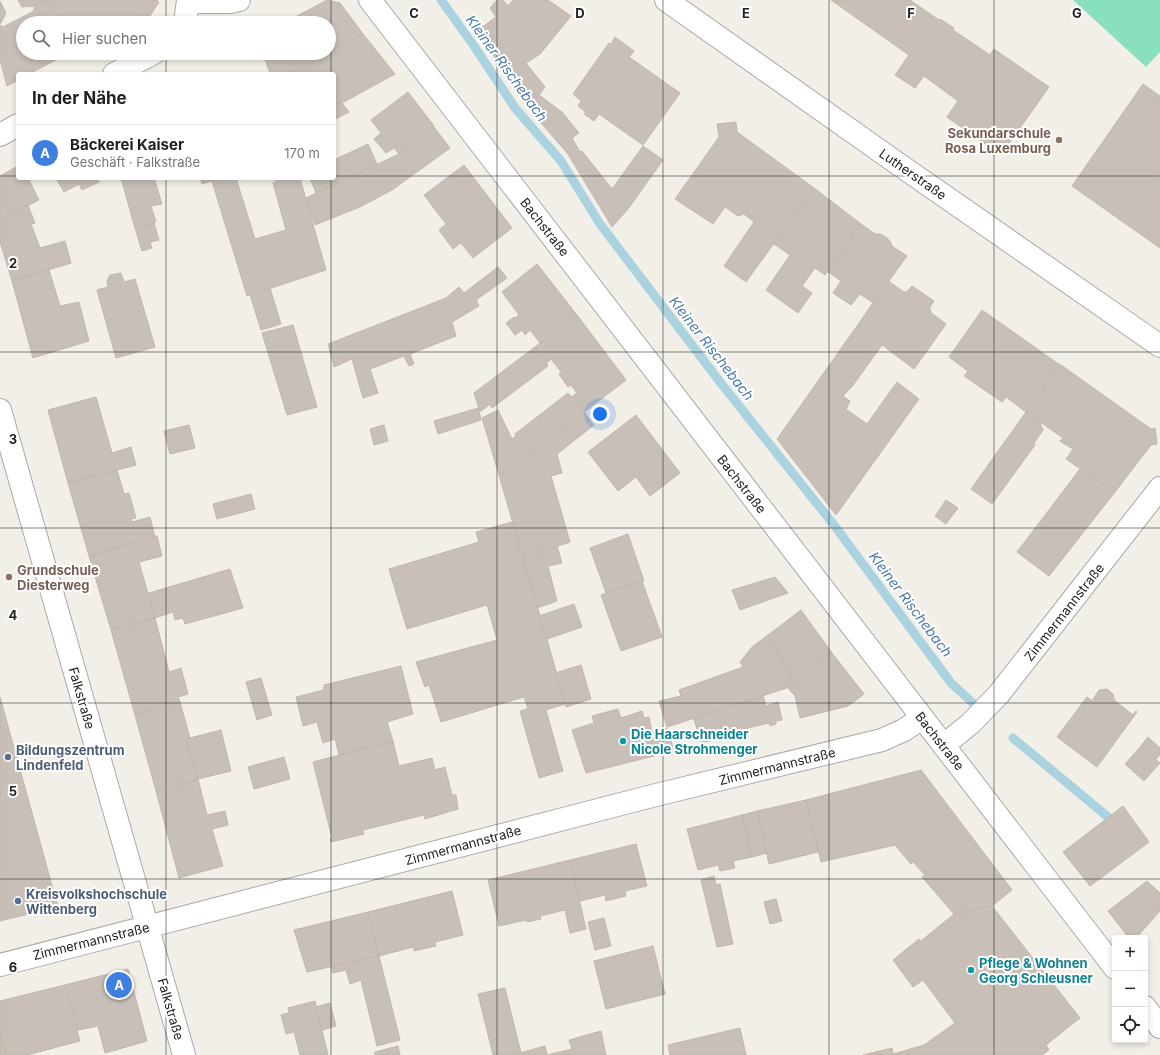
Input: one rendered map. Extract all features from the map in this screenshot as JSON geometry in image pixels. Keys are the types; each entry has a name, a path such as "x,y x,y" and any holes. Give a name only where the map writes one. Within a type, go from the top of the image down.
{"street":[{"path":"187,8 239,0"},
{"name":"Bachstraße","path":"370,0 1112,964"},
{"name":"Lutherstraße","path":"666,0 1160,346"},
{"path":"118,72 141,60"},
{"path":"0,135 16,126"},
{"name":"Falkstraße","path":"0,410 184,1055"},
{"name":"Zimmermannstraße","path":"944,745 970,724 999,694 1160,488"},
{"name":"Zimmermannstraße","path":"0,965 652,796 882,740 904,730 922,718"},
{"path":"1148,1011 1160,1027"}],"green space":[{"path":"1073,0 1160,0 1160,52 1146,67"}],"building":[{"path":"18,0 46,0 34,6 22,7"},
{"path":"49,0 57,16 24,16 34,11 34,6"},
{"path":"49,0 156,0 159,2 150,16 57,16"},
{"path":"327,0 340,3 363,34 336,48 336,16 297,16"},
{"path":"497,0 503,0 508,6 513,0 548,0 571,16 540,54 526,63 545,87 529,109 477,31 496,17 490,8"},
{"path":"831,0 910,0 939,20 940,19 954,28 953,30 990,55 994,49 1049,87 1001,155 947,117 958,101 924,76 915,88 895,75 909,55"},
{"path":"0,1 6,13 1,23 0,23"},
{"path":"16,20 16,60 56,60 33,72 16,72 16,81 7,86 0,60 0,25 3,27"},
{"path":"363,34 395,74 342,103 349,112 336,119 336,72 292,72 314,60 336,60 336,48"},
{"path":"615,37 634,51 629,57 680,93 643,145 599,114 594,121 584,114 586,112 578,106 581,101 573,94 609,43 611,44"},
{"path":"265,60 315,60 292,72 269,72"},
{"path":"1143,84 1160,96 1160,248 1072,186"},
{"path":"408,92 434,126 399,154 394,148 386,153 374,139 381,133 371,120"},
{"path":"539,95 562,112 579,133 572,138 580,152 582,151 612,189 643,146 663,160 628,209 612,227 568,154 529,109"},
{"path":"736,122 737,132 814,188 746,282 724,266 754,222 744,214 738,216 725,207 713,224 675,199 719,137 717,124"},
{"path":"434,127 450,148 392,190 360,207 315,225 306,198 399,154"},
{"path":"368,144 377,164 316,193 311,180 336,180 336,159"},
{"path":"464,165 512,228 473,258 461,243 453,249 439,230 446,224 424,195"},
{"path":"16,167 16,180 29,180 39,200 0,220 0,176"},
{"path":"57,180 98,180 99,182 82,190 79,184 64,192"},
{"path":"122,180 155,180 162,204 151,206 156,222 135,228"},
{"path":"201,180 212,180 212,181 202,184"},
{"path":"212,180 237,180 255,239 286,230 273,183 276,182 276,180 301,180 326,270 247,296"},
{"path":"814,188 861,224 825,275 815,268 802,286 812,293 798,313 766,290 790,255 774,244"},
{"path":"28,205 35,223 31,224 40,248 65,241 71,263 12,281 0,242 0,220"},
{"path":"154,223 159,240 150,242 152,248 142,251 135,228"},
{"path":"861,224 875,234 880,234 886,237 892,246 907,256 873,303 860,294 851,305 833,293 841,281 827,271"},
{"path":"537,264 577,315 540,343 530,330 525,335 522,330 515,335 506,323 519,315 502,292"},
{"path":"498,267 507,278 476,300 479,306 452,322 456,336 410,354 414,364 409,366 404,356 370,369 378,393 363,398 352,359 334,367 328,344 446,298 459,287 464,293"},
{"path":"49,270 60,306 79,302 89,341 33,358 12,281"},
{"path":"121,273 124,282 135,279 155,347 116,358 97,290 108,287 107,281 110,275"},
{"path":"888,281 904,292 907,292 912,286 934,301 929,309 931,310 930,312 946,324 914,369 857,326"},
{"path":"270,288 281,324 261,330 250,295"},
{"path":"982,310 1060,365 1026,412 1006,397 1002,402 964,376 968,371 949,357"},
{"path":"577,315 626,380 584,412 574,395 577,393 571,385 568,387 559,374 562,373 551,359 547,363 535,347"},
{"path":"293,325 317,407 287,415 262,333"},
{"path":"857,326 882,345 851,388 843,396 850,401 846,409 867,424 897,382 919,399 836,515 777,439"},
{"path":"535,347 548,366 492,408 490,404 480,412 474,393"},
{"path":"1061,365 1151,429 1155,428 1157,444 1151,445 1115,492 1066,459 1073,449 1060,441 1063,438 1026,412"},
{"path":"568,393 572,397 574,395 584,412 499,475 482,418 498,410 512,439 516,436 515,434"},
{"path":"96,397 112,453 131,447 136,465 68,483 48,410"},
{"path":"478,408 481,420 438,434 434,421"},
{"path":"584,412 594,425 557,454 562,473 551,476 570,542 523,558 499,475"},
{"path":"1026,412 1038,419 1043,430 1034,443 1035,445 992,504 971,489"},
{"path":"636,415 680,473 650,496 636,477 618,491 588,452"},
{"path":"189,425 195,448 170,454 164,431"},
{"path":"384,425 388,441 374,445 370,429"},
{"path":"1080,469 1115,492 1049,576 1017,552"},
{"path":"117,470 124,494 129,493 136,518 131,519 132,522 150,517 155,537 89,556 68,483"},
{"path":"251,494 255,509 217,519 213,504"},
{"path":"946,500 958,508 946,524 935,516"},
{"path":"512,522 565,704 546,710 563,771 539,778 520,711 528,709 524,697 441,722 429,685 425,687 416,662 497,640 487,605 407,629 389,569 479,542 476,532"},
{"path":"628,534 644,581 606,593 590,548"},
{"path":"157,536 162,556 139,562 155,618 111,630 89,556"},
{"path":"557,546 562,563 548,566 557,601 537,608 523,558"},
{"path":"230,569 243,608 185,624 183,618 175,620 173,612 155,618 149,593"},
{"path":"775,577 788,593 740,610 732,590"},
{"path":"642,581 662,637 621,651 601,595"},
{"path":"574,604 582,627 547,639 539,616"},
{"path":"801,610 832,653 796,685 768,635"},
{"path":"155,618 169,672 181,668 188,694 178,697 180,702 135,715 111,630"},
{"path":"768,635 796,685 667,727 659,701 681,696 679,690 743,667 740,662 752,647"},
{"path":"832,653 864,694 848,706 800,718 795,696 788,688 796,685"},
{"path":"581,665 591,699 566,707 555,673"},
{"path":"401,666 413,714 387,722 393,741 339,755 335,739 323,743 317,722 303,726 296,697 324,690 324,685"},
{"path":"261,678 272,715 257,720 246,682"},
{"path":"1107,689 1113,694 1114,700 1133,715 1136,711 1137,712 1097,767 1057,737 1087,697 1092,701 1099,690"},
{"path":"763,696 766,706 778,702 782,720 776,721 776,724 770,726 769,723 731,732 731,736 726,737 725,735 722,736 722,738 701,743 694,719"},
{"name":"Bildungszentrum Lindenfeld","path":"0,697 58,907 0,921"},
{"path":"180,702 190,738 186,739 198,779 156,791 135,715"},
{"name":"Die Haarschneider Nicole Strohmenger","path":"618,709 621,718 642,711 644,718 649,717 652,732 667,728 674,751 586,773 572,730 594,723 592,716"},
{"path":"221,730 231,771 198,779 186,739"},
{"path":"1148,737 1160,748 1160,755 1156,759 1141,746"},
{"path":"393,741 399,766 432,758 435,770 445,767 452,795 456,795 458,809 425,819 424,815 363,830 364,834 331,842 330,839 332,838 313,762"},
{"path":"1141,746 1160,763 1144,781 1125,764"},
{"path":"284,757 290,779 254,789 248,767"},
{"path":"921,770 1012,890 992,906 954,914 922,877 925,875 913,862 911,864 895,845 821,862 806,800"},
{"path":"198,779 207,815 225,811 228,825 212,829 223,866 179,878 156,791"},
{"path":"806,800 818,852 769,864 757,811"},
{"path":"1123,806 1149,842 1090,886 1063,852"},
{"path":"757,811 767,853 752,857 742,815"},
{"path":"742,815 752,857 733,861 735,868 720,871 718,865 698,870 687,829"},
{"path":"636,844 647,886 625,891 626,896 606,901 605,895 580,901 570,860"},
{"path":"570,860 586,929 570,933 565,910 540,916 541,919 527,922 526,920 499,926 488,880"},
{"path":"714,876 716,885 720,884 733,944 717,947 701,880"},
{"path":"1147,881 1160,893 1160,911 1139,935 1127,935 1108,911"},
{"path":"452,891 463,935 435,942 436,946 414,951 413,947 379,956 368,912"},
{"path":"776,899 782,921 770,924 764,902"},
{"name":"Pflege & Wohnen Georg Schleusner","path":"992,906 1080,1018 1046,1045 1049,1050 1042,1055 863,1055 892,1048 893,1054 924,1045 955,1023 923,980 913,987 893,960 919,939 921,941 954,914"},
{"path":"368,912 379,956 307,972 294,930"},
{"path":"604,918 611,946 595,950 588,922"},
{"path":"653,946 665,994 606,1009 594,961"},
{"path":"379,956 400,1040 377,1046 361,980 350,984 346,970 333,973 331,967"},
{"path":"128,969 147,1041 105,1053 98,1026 78,1030 65,985"},
{"path":"65,985 80,1041 27,1055 6,1055 0,1034 0,1001"},
{"path":"505,988 521,1053 512,1055 493,1055 478,994"},
{"path":"315,1001 328,1055 300,1055 294,1032 286,1034 281,1015 289,1013 288,1008"},
{"path":"330,1003 336,1026 322,1030 316,1007"},
{"path":"740,1028 746,1055 670,1055 668,1045"},
{"path":"601,1031 606,1055 547,1055 572,1049 569,1040"},
{"path":"0,1034 6,1055 0,1055"},
{"path":"398,1046 400,1055 375,1055 375,1052"},
{"path":"545,1046 547,1055 512,1055"}],"waterway":[{"name":"Kleiner Rischebach","path":"441,0 474,46 515,108 561,161 600,224 720,382 834,525 951,683 974,704"},
{"name":"Kleiner Rischebach","path":"1013,738 1108,817"}],"place":[{"name":"Sekundarschule Rosa Luxemburg","path":"1059,140"},
{"name":"Grundschule Diesterweg","path":"9,577"},
{"name":"Die Haarschneider Nicole Strohmenger","path":"623,741"},
{"name":"Bildungszentrum Lindenfeld","path":"8,757"},
{"name":"Kreisvolkshochschule Wittenberg","path":"18,901"},
{"name":"Pflege & Wohnen Georg Schleusner","path":"971,970"},
{"name":"Bäckerei Kaiser","path":"119,985"}]}
